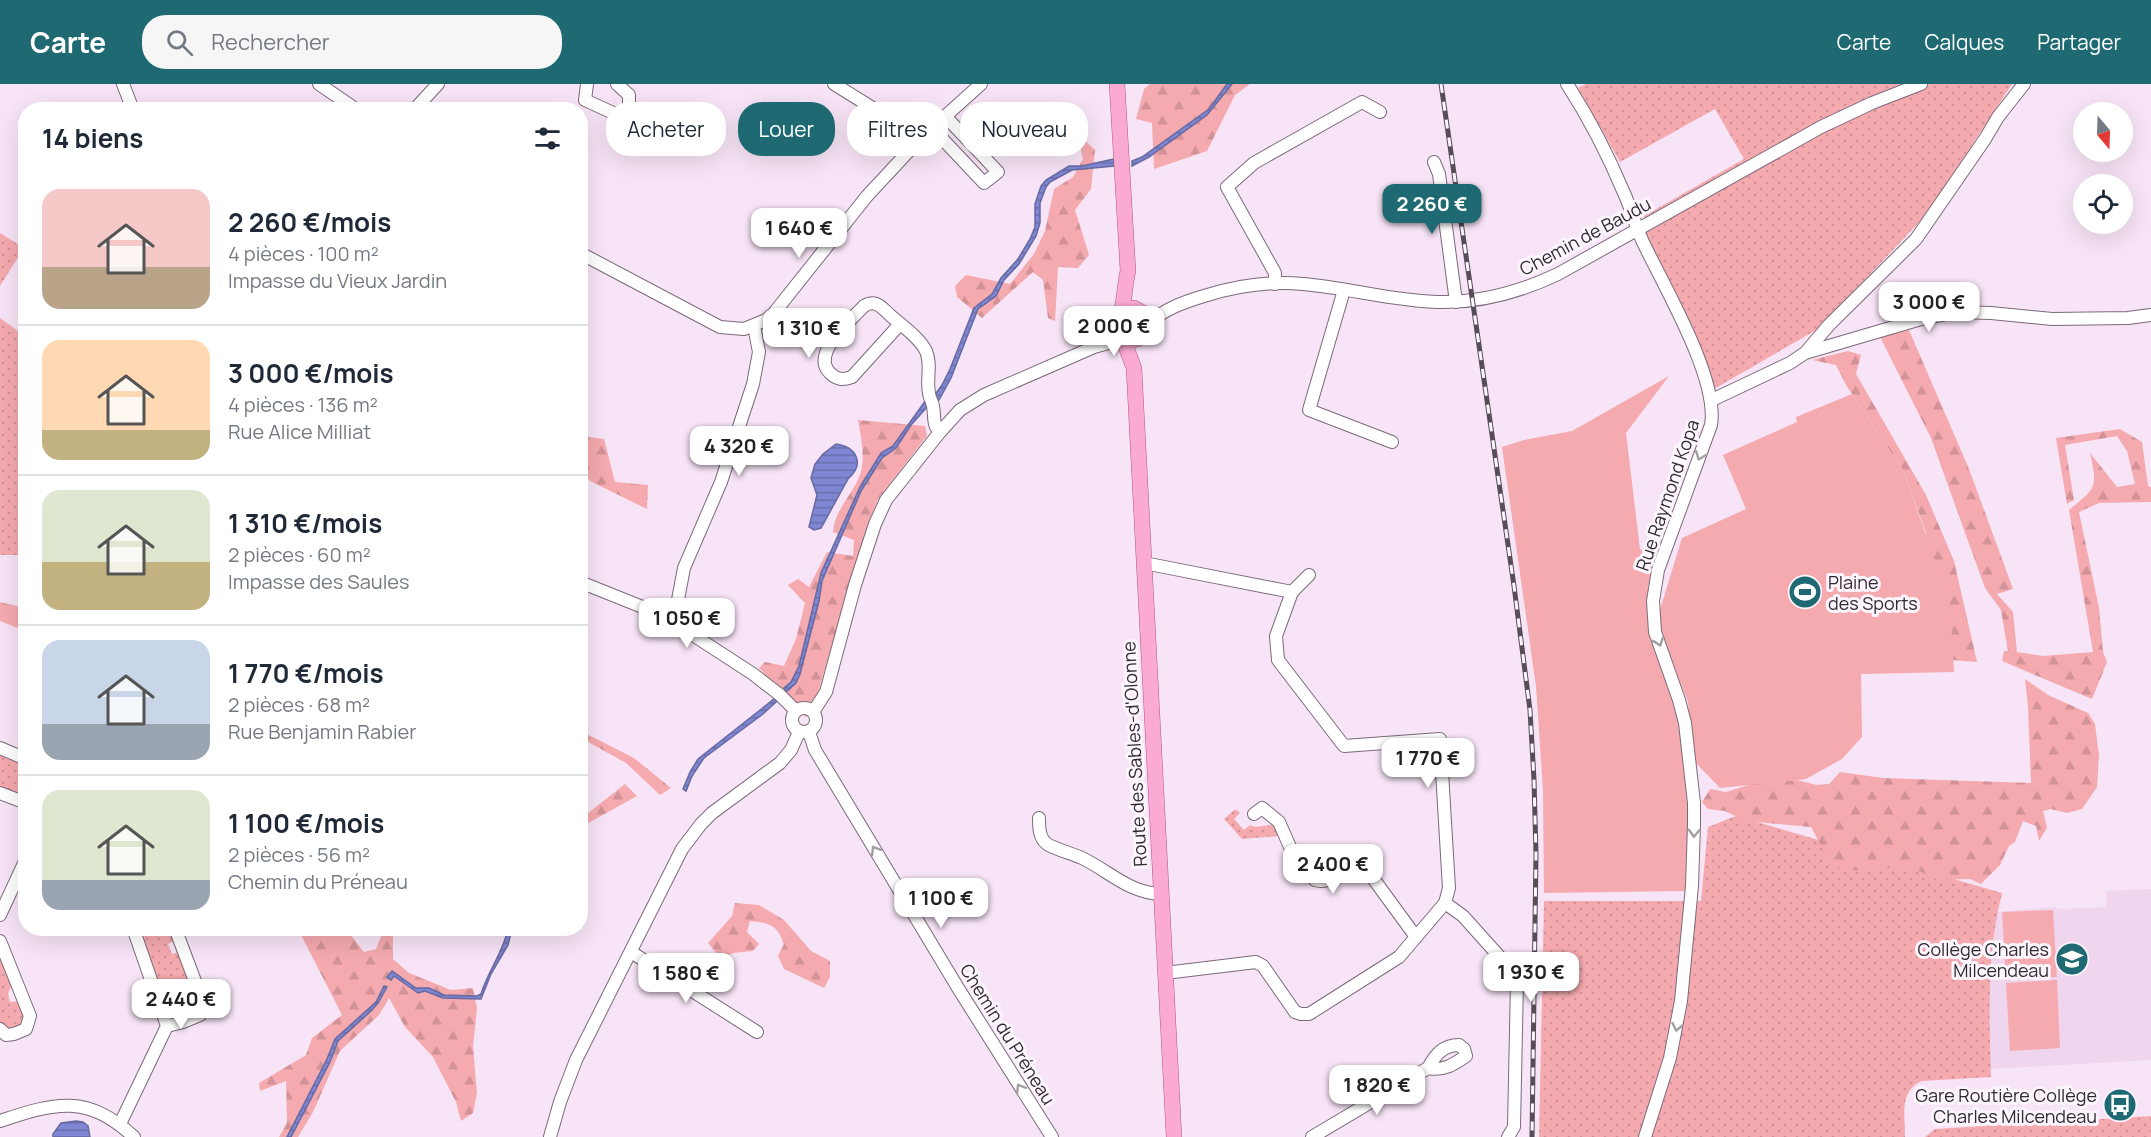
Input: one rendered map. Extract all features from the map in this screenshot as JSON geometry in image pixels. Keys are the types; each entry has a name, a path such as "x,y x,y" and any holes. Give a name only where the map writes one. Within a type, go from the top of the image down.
{"main road":[{"path":"1117,84 1128,271 1121,312"},
{"path":"1128,271 1143,315"},
{"path":"1141,338 1132,341 1120,334 1116,318 1129,308 1143,315"},
{"name":"Route des Sables-d'Olonne","path":"1143,315 1146,332 1141,338 1134,368 1174,1137"},
{"name":"Route des Sables-d'Olonne","path":"1120,334 1134,368"}],"street":[{"path":"123,84 130,102"},
{"path":"319,84 345,102"},
{"path":"421,102 438,84"},
{"path":"587,84 585,100 624,118 629,105 629,95 617,84"},
{"path":"834,84 863,102"},
{"path":"948,115 981,84"},
{"name":"Rue Raymond Kopa","path":"1567,84 1590,122 1626,195 1637,230 1704,372 1712,400 1711,425 1661,561 1653,602 1655,632 1679,699 1685,723 1694,803 1694,825 1692,886 1681,1001 1670,1058 1645,1137"},
{"name":"Chemin de Baudu","path":"1143,315 1223,290 1275,284 1302,284 1427,302 1486,299 1534,285 1821,127 1872,103 1921,84"},
{"path":"1712,400 1790,363 1805,353 1829,325 1916,239 1998,117 2024,84"},
{"path":"1275,284 1275,273 1227,187 1254,163 1362,102 1380,112"},
{"path":"948,119 998,172 984,183 948,145"},
{"path":"588,258 720,327 744,329 754,326 766,320 784,303 867,196 904,156"},
{"path":"1434,162 1439,174 1456,302"},
{"path":"1344,290 1309,410 1392,442"},
{"path":"900,324 852,376 843,380 834,377 826,369 824,358 830,344 864,306 871,302 877,303 918,340 926,351 929,365 928,392 933,406 936,429 939,432"},
{"path":"1805,353 1921,319 1957,312 2052,319 2128,318 2151,315"},
{"path":"670,620 677,605 684,568 721,482 753,384 759,352 754,326"},
{"path":"550,1137 576,1060 682,849 700,824 729,799 780,763 804,732 816,723 813,712 826,692 855,585 875,524 886,500 939,432 971,402 1094,347 1106,338 1120,334"},
{"path":"1144,563 1292,592"},
{"path":"1165,973 1256,962 1263,966 1295,1012 1309,1014 1393,962 1445,903 1449,888 1440,739 1344,746 1278,660 1276,636 1292,592 1309,575"},
{"path":"588,585 670,620 753,674 796,711"},
{"path":"796,711 806,709 813,712"},
{"path":"796,711 792,723 804,732"},
{"name":"Chemin du Préneau","path":"804,732 958,988 1052,1137"},
{"path":"0,748 18,756"},
{"path":"0,793 18,800"},
{"path":"1254,814 1262,808 1279,822 1296,860 1314,880 1327,881 1353,866 1367,870 1416,937"},
{"path":"1038,818 1039,833 1046,843 1083,858 1128,886 1150,894 1161,894"},
{"path":"0,915 18,876"},
{"path":"1445,903 1463,916 1515,974 1514,1127 1508,1137"},
{"path":"120,1124 167,1026 136,936"},
{"path":"167,1026 200,1015 204,1005 179,936"},
{"path":"0,941 30,1016 26,1029 6,1035 0,1029"},
{"path":"631,952 757,1032"},
{"path":"1311,1137 1428,1068"},
{"path":"0,1121 34,1110 70,1105 92,1109 120,1124 135,1137"}],"shaded area":[{"name":"Collège Charles Milcendeau","path":"2151,889 2151,1060 1990,1069 1988,1005 1997,912 2055,907 2059,909 2107,907 2106,891"}],"green space":[{"path":"1150,84 1250,84 1235,95 1207,151 1154,169 1152,123 1136,119 1144,89"},
{"path":"1586,84 2012,84 1926,215 1818,329 1714,389 1646,236 1644,216 1744,159 1715,109 1620,162 1578,88"},
{"path":"1088,143 1095,150 1091,189 1075,210 1089,255 1078,268 1058,267 1055,321 1048,318 1043,280 1033,272 982,318 957,297 955,286 966,275 1010,284 1034,254 1045,231 1054,189 1073,177 1083,159 1082,156 1088,156"},
{"path":"0,233 18,244 18,258 0,286"},
{"path":"0,318 18,331 18,555 0,555"},
{"path":"1909,330 1969,469 2013,589 1997,594 2013,612 2017,652 2043,656 2093,652 2069,510 2090,492 2093,486 2094,474 2090,453 2117,487 2135,484 2127,451 2117,436 2065,445 2074,500 2067,504 2056,438 2120,429 2142,442 2148,486 2151,487 2151,502 2099,503 2079,512 2099,608 2103,652 2107,662 2092,699 2002,661 2004,651 2008,651 2001,610 1985,588 1931,438 1880,337"},
{"path":"1848,351 1861,355 1856,374 1926,495 1954,561 1977,662 1937,659 1926,533 1904,472 1846,385 1836,365 1812,360"},
{"path":"1669,376 1626,433 1640,549 1656,556 1648,587 1648,624 1678,710 1690,808 1686,891 1544,893 1543,790 1536,686 1502,447 1524,440 1572,431"},
{"name":"Plaine des Sports","path":"1852,394 1904,472 1950,604 1954,672 1861,674 1862,737 1842,759 1806,779 1720,788 1693,760 1688,702 1662,636 1659,613 1682,538 1746,509 1723,455 1797,422 1796,417"},
{"path":"858,420 925,426 927,436 878,499 866,529 812,713 805,717 759,668 765,662 784,666 796,639 805,603 788,585 798,579 809,587 827,552 853,556 854,540 833,532 837,516 861,472 863,453"},
{"path":"588,437 604,439 615,482 648,485 647,509 588,478"},
{"path":"0,602 18,606 18,628 0,621"},
{"path":"2025,679 2048,695 2088,713 2095,724 2099,755 2097,787 2082,809 2067,813 2051,809 2043,811 2047,828 2039,841 2036,826 2023,821 2015,842 2009,846 2000,865 1981,884 1970,879 1938,880 1917,870 1881,868 1845,871 1830,862 1811,827 1745,821 1725,811 1708,809 1702,802 1710,789 1726,792 1755,783 1797,780 1817,785 1829,784 1840,772 1883,778 2031,783"},
{"path":"588,735 634,758 671,788 660,795 626,763 588,742"},
{"path":"0,753 18,760 18,796 0,789"},
{"path":"625,784 637,796 588,823 588,813"},
{"path":"1234,810 1240,813 1234,819 1244,830 1250,825 1272,826 1276,827 1279,836 1242,839 1224,819"},
{"path":"1736,816 2002,893 1991,962 1991,1077 1922,1081 1915,1085 1905,1104 1905,1137 1539,1137 1544,901 1701,901 1708,827"},
{"path":"735,903 759,905 784,920 811,951 830,961 830,977 824,988 784,969 778,956 784,944 779,933 768,924 750,921 747,932 759,944 753,951 733,953 721,959 708,943 732,916"},
{"path":"2053,910 2057,977 2006,980 2002,912"},
{"path":"139,936 175,936 177,940 168,944 172,954 179,952 200,1005 187,1017 170,1018"},
{"path":"302,936 351,936 364,952 376,949 381,936 393,936 393,959 409,973 451,990 473,988 477,1008 473,1047 477,1093 473,1113 461,1121 456,1102 433,1057 405,1027 389,998 379,1015 340,1051 313,1112 298,1137 279,1137 287,1123 286,1081 260,1091 259,1083 306,1055 312,1038 342,1015"},
{"path":"0,950 12,985 8,993 10,1002 19,1001 24,1016 19,1028 8,1030 0,1023"},
{"path":"2057,980 2060,1048 2010,1051 2006,983"},
{"path":"2151,1116 2151,1137 1925,1137 1935,1129"}],"water":[{"path":"1227,84 1232,84 1207,115 1149,157 1132,166 1132,161 1142,157 1209,109"},
{"path":"1114,159 1114,166 1072,170 1050,182 1046,187 1040,203 1040,223 1036,236 1019,264 1004,280 996,296 978,309 951,378 936,402 934,396 950,369 974,308 992,294 1030,239 1035,227 1035,204 1041,186 1046,180 1069,166 1082,166"},
{"path":"926,400 928,406 911,425 896,448 882,458 861,491 822,581 800,674 796,683 786,692 784,688 791,682 799,666 821,573 860,487 881,453 893,446"},
{"path":"836,444 854,452 856,468 821,528 814,530 809,527 817,495 811,478 815,464"},
{"path":"774,699 777,701 763,714 704,758 692,776 686,791 683,789 698,759"},
{"path":"506,936 510,936 481,999 443,998 425,991 418,993 394,976 391,980 387,977 392,971 416,988 429,988 444,995 477,996 481,994"},
{"path":"384,986 387,987 378,1003 338,1041 330,1062 291,1137 287,1137 335,1039 376,1002"},
{"path":"76,1121 88,1126 90,1137 53,1137 61,1123"}],"railway":[{"path":"1441,84 1530,710 1536,854 1532,1137"}],"place":[{"name":"Plaine des Sports","path":"1805,592"},
{"name":"Collège Charles Milcendeau","path":"2072,959"},
{"name":"Gare Routière Collège Charles Milcendeau","path":"2120,1105"}]}
